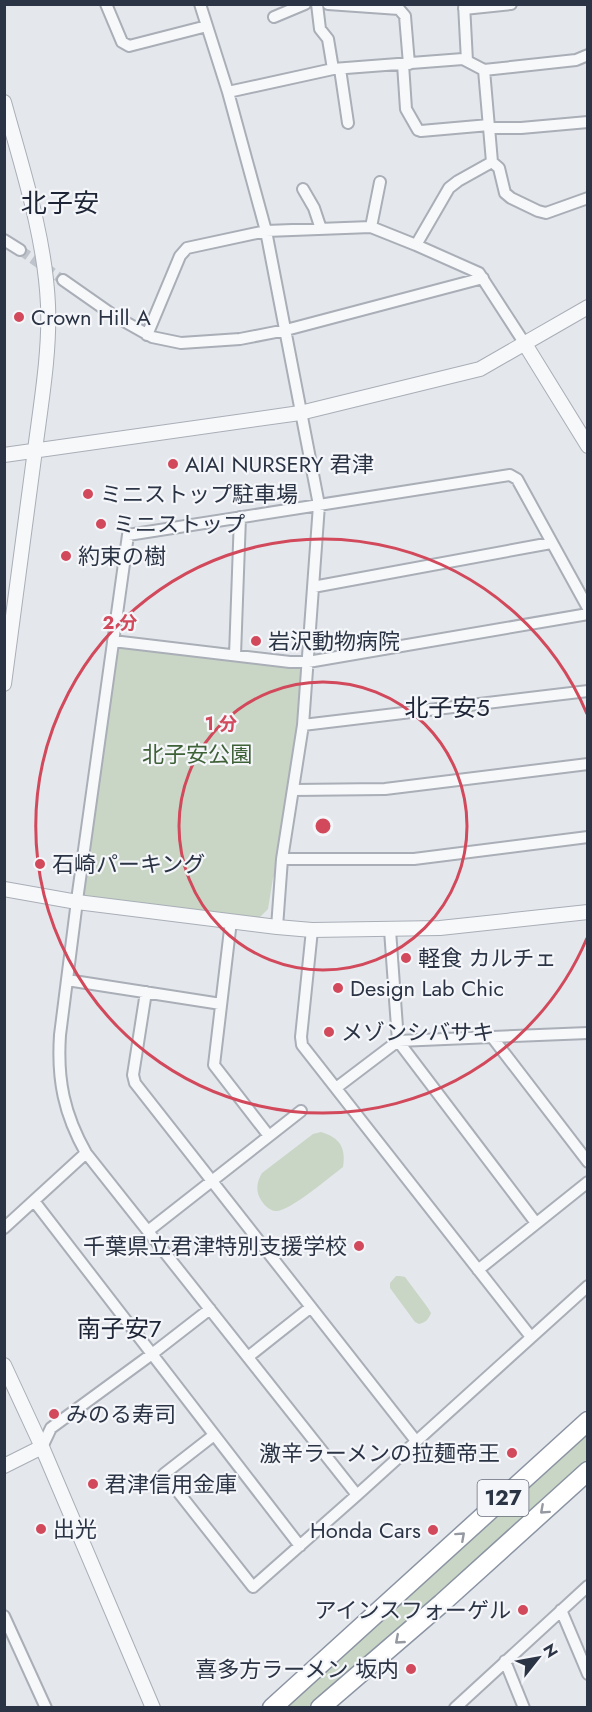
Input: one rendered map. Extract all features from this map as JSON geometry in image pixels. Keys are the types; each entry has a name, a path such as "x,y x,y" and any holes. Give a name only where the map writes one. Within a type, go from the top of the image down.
{"highway":[{"name":"127","path":"272,1707 588,1421"},
{"name":"127","path":"320,1707 442,1603 588,1471"}],"street":[{"path":"105,4 122,42 129,46 207,26"},
{"path":"200,4 228,92 266,231 319,505 303,725 282,859 277,927"},
{"path":"274,17 304,4"},
{"path":"317,4 320,29 328,39 337,69 348,123"},
{"path":"328,4 399,9 405,16 406,109 420,131 489,127 521,128 588,122"},
{"path":"467,61 464,7 511,4"},
{"path":"228,92 337,69 463,59 484,69 576,60 588,55"},
{"path":"484,69 492,162 499,168 505,193 511,198 546,213 588,198"},
{"path":"4,102 44,258 48,334 4,684"},
{"path":"416,245 449,188 492,162"},
{"path":"371,227 380,182"},
{"path":"303,189 314,208 321,229"},
{"path":"147,334 180,256 187,248 266,231 371,227 479,273 588,446"},
{"path":"4,240 20,250"},
{"path":"63,280 113,315 152,337 181,343 240,339 286,330 483,278"},
{"path":"4,456 300,413 480,369 588,307"},
{"path":"357,1495 86,1153 68,1114 61,1083 59,1057 77,902 128,535 510,475 517,479 588,608"},
{"path":"235,655 240,518"},
{"path":"314,587 551,543"},
{"path":"113,640 290,662 308,662 588,614"},
{"path":"303,725 588,691"},
{"path":"293,790 385,789 588,764"},
{"path":"282,859 414,859 588,837"},
{"path":"4,889 77,902 312,930 440,928 588,912"},
{"path":"231,921 214,1065 269,1136"},
{"path":"312,930 302,1045 531,1337"},
{"path":"390,930 398,1041 536,1223"},
{"path":"67,980 221,1004"},
{"path":"146,992 133,1076 135,1083 416,1441"},
{"path":"336,1088 398,1041 588,1032"},
{"path":"492,1037 588,1162"},
{"path":"148,1231 301,1111"},
{"path":"4,1228 86,1153"},
{"path":"478,1270 588,1182"},
{"path":"34,1201 300,1546"},
{"path":"214,1435 164,1474 253,1587 588,1286"},
{"path":"248,1357 311,1307"},
{"path":"4,1466 42,1448 51,1428 210,1309"},
{"path":"4,1365 153,1707"},
{"path":"455,1707 588,1586"},
{"path":"561,1610 588,1674"},
{"path":"4,1616 46,1707"},
{"path":"505,1662 524,1707"}],"green space":[{"name":"北子安公園","path":"122,646 301,667 305,671 297,746 293,749 276,860 278,871 273,878 268,909 258,919 82,894 116,652"},
{"path":"321,1132 333,1137 340,1144 344,1154 343,1167 289,1206 275,1211 269,1208 262,1202 257,1190 262,1173 313,1134"},
{"path":"396,1276 405,1277 431,1313 428,1319 419,1324 415,1322 390,1288 390,1283"},
{"path":"587,1432 587,1463 355,1670 308,1707 287,1708 342,1654"}],"tunnel":[{"path":"20,250 63,280"}],"place":[{"name":"Crown Hill A","path":"19,317"},
{"name":"AIAI NURSERY 君津","path":"173,464"},
{"name":"ミニストップ駐車場","path":"88,494"},
{"name":"ミニストップ","path":"101,524"},
{"name":"約束の樹","path":"66,556"},
{"name":"岩沢動物病院","path":"256,641"},
{"name":"石崎パーキング","path":"40,864"},
{"name":"軽食 カルチェ","path":"406,958"},
{"name":"Design Lab Chic","path":"338,988"},
{"name":"メゾンシバサキ","path":"329,1032"},
{"name":"千葉県立君津特別支援学校","path":"359,1246"},
{"name":"みのる寿司","path":"54,1414"},
{"name":"激辛ラーメンの拉麺帝王","path":"512,1453"},
{"name":"君津信用金庫","path":"93,1484"},
{"name":"出光","path":"41,1529"},
{"name":"Honda Cars","path":"433,1530"},
{"name":"アインスフォーゲル","path":"523,1610"},
{"name":"喜多方ラーメン 坂内","path":"411,1669"}],"district":[{"name":"北子安","path":"60,203"},
{"name":"北子安5","path":"447,708"},
{"name":"南子安7","path":"119,1329"}]}
